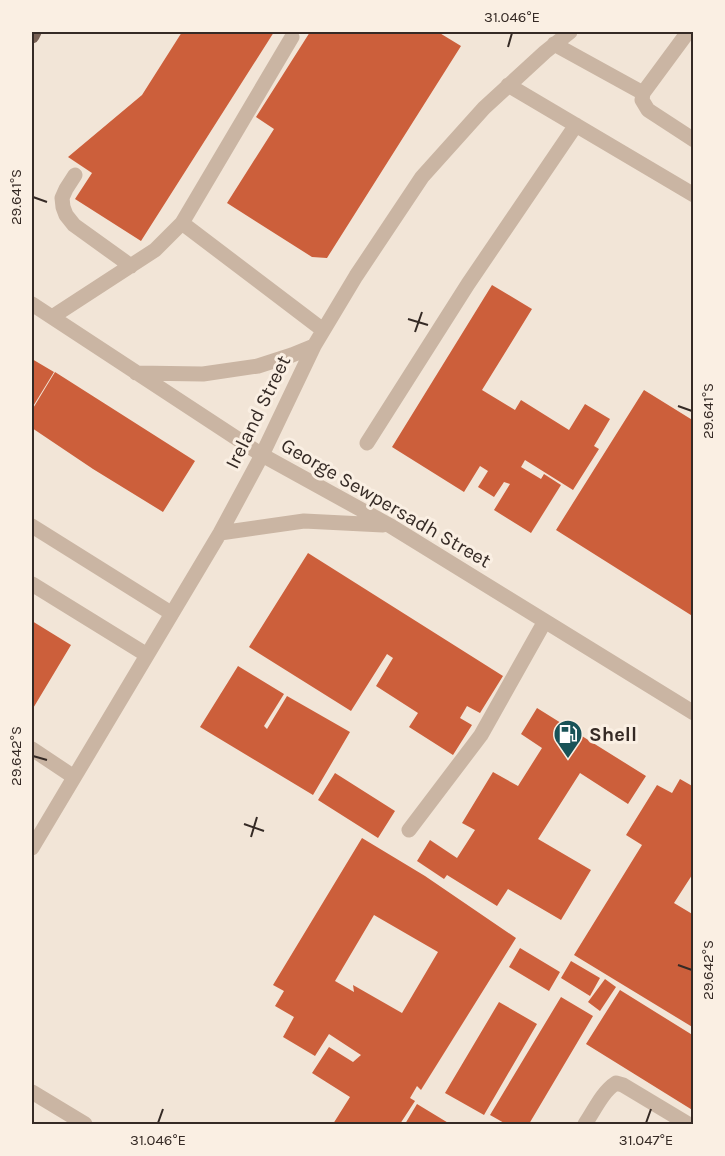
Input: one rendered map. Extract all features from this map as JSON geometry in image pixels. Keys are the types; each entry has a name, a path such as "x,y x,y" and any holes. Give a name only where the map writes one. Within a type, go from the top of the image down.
{"main road":[{"path":"32,36 34,32"}],"street":[{"name":"Ireland Street","path":"32,848 220,533 262,455 314,346 356,276 422,177 484,108 570,32"},
{"path":"688,32 643,93 642,100 648,110 693,140"},
{"path":"52,317 155,250 182,223 292,37"},
{"path":"554,44 643,93"},
{"path":"508,85 693,195"},
{"path":"367,443 468,284 576,125"},
{"path":"75,175 62,198 66,216 74,225 131,266"},
{"path":"182,223 323,330"},
{"name":"George Sewpersadh Street","path":"32,304 262,455 389,525 693,713"},
{"path":"136,373 203,374 258,366 292,356 314,346"},
{"path":"220,533 304,520 389,525"},
{"path":"32,526 171,613"},
{"path":"32,584 147,655"},
{"path":"409,830 481,735 545,621"},
{"path":"32,749 74,777"},
{"path":"585,1125 605,1093 616,1083 688,1125"},
{"path":"32,1092 85,1125"}],"building":[{"path":"182,32 274,32 141,241 75,199 92,173 68,157 142,95"},
{"path":"310,32 438,32 461,46 327,258 312,257 227,203 274,129 256,117"},
{"path":"492,285 532,309 482,390 515,410 521,400 569,430 585,404 610,419 594,446 599,449 573,490 525,460 521,467 541,479 544,474 561,485 531,533 494,510 510,484 504,482 494,497 478,487 488,471 480,466 464,492 392,447"},
{"path":"32,359 54,372 32,408"},
{"path":"55,372 195,461 163,512 32,428 32,410"},
{"path":"644,390 694,421 694,617 556,530"},
{"path":"308,553 503,676 480,713 467,706 460,718 472,725 453,755 409,727 418,713 376,686 393,658 387,654 351,711 249,647"},
{"path":"32,621 71,645 32,710"},
{"path":"238,666 284,694 264,726 267,729 287,696 350,732 313,795 200,727"},
{"path":"537,708 646,776 628,804 580,773 538,839 591,870 561,920 508,889 497,906 447,875 444,879 417,861 430,840 457,858 475,830 462,823 493,772 518,786 542,748 521,734"},
{"path":"335,773 395,811 378,838 318,800"},
{"path":"680,779 694,787 694,872 674,903 694,915 694,1028 574,955 642,845 626,835 657,785 672,793"},
{"path":"362,838 425,876 516,938 421,1090 417,1086 410,1098 415,1101 400,1124 333,1124 350,1097 312,1073 329,1047 353,1062 361,1055 329,1034 315,1056 283,1037 294,1017 275,1006 284,991 273,985","holes":["374,915 438,952 402,1013 353,985 354,992 335,981"]},
{"path":"520,948 560,972 549,991 509,967"},
{"path":"571,961 600,978 590,996 561,978"},
{"path":"605,979 616,987 600,1011 588,1002"},
{"path":"620,990 694,1036 694,1111 586,1044"},
{"path":"561,997 593,1016 529,1124 506,1124 490,1115"},
{"path":"499,1002 537,1024 484,1115 445,1093"},
{"path":"417,1104 450,1124 405,1124"}],"place":[{"name":"Shell","path":"568,760"}]}
